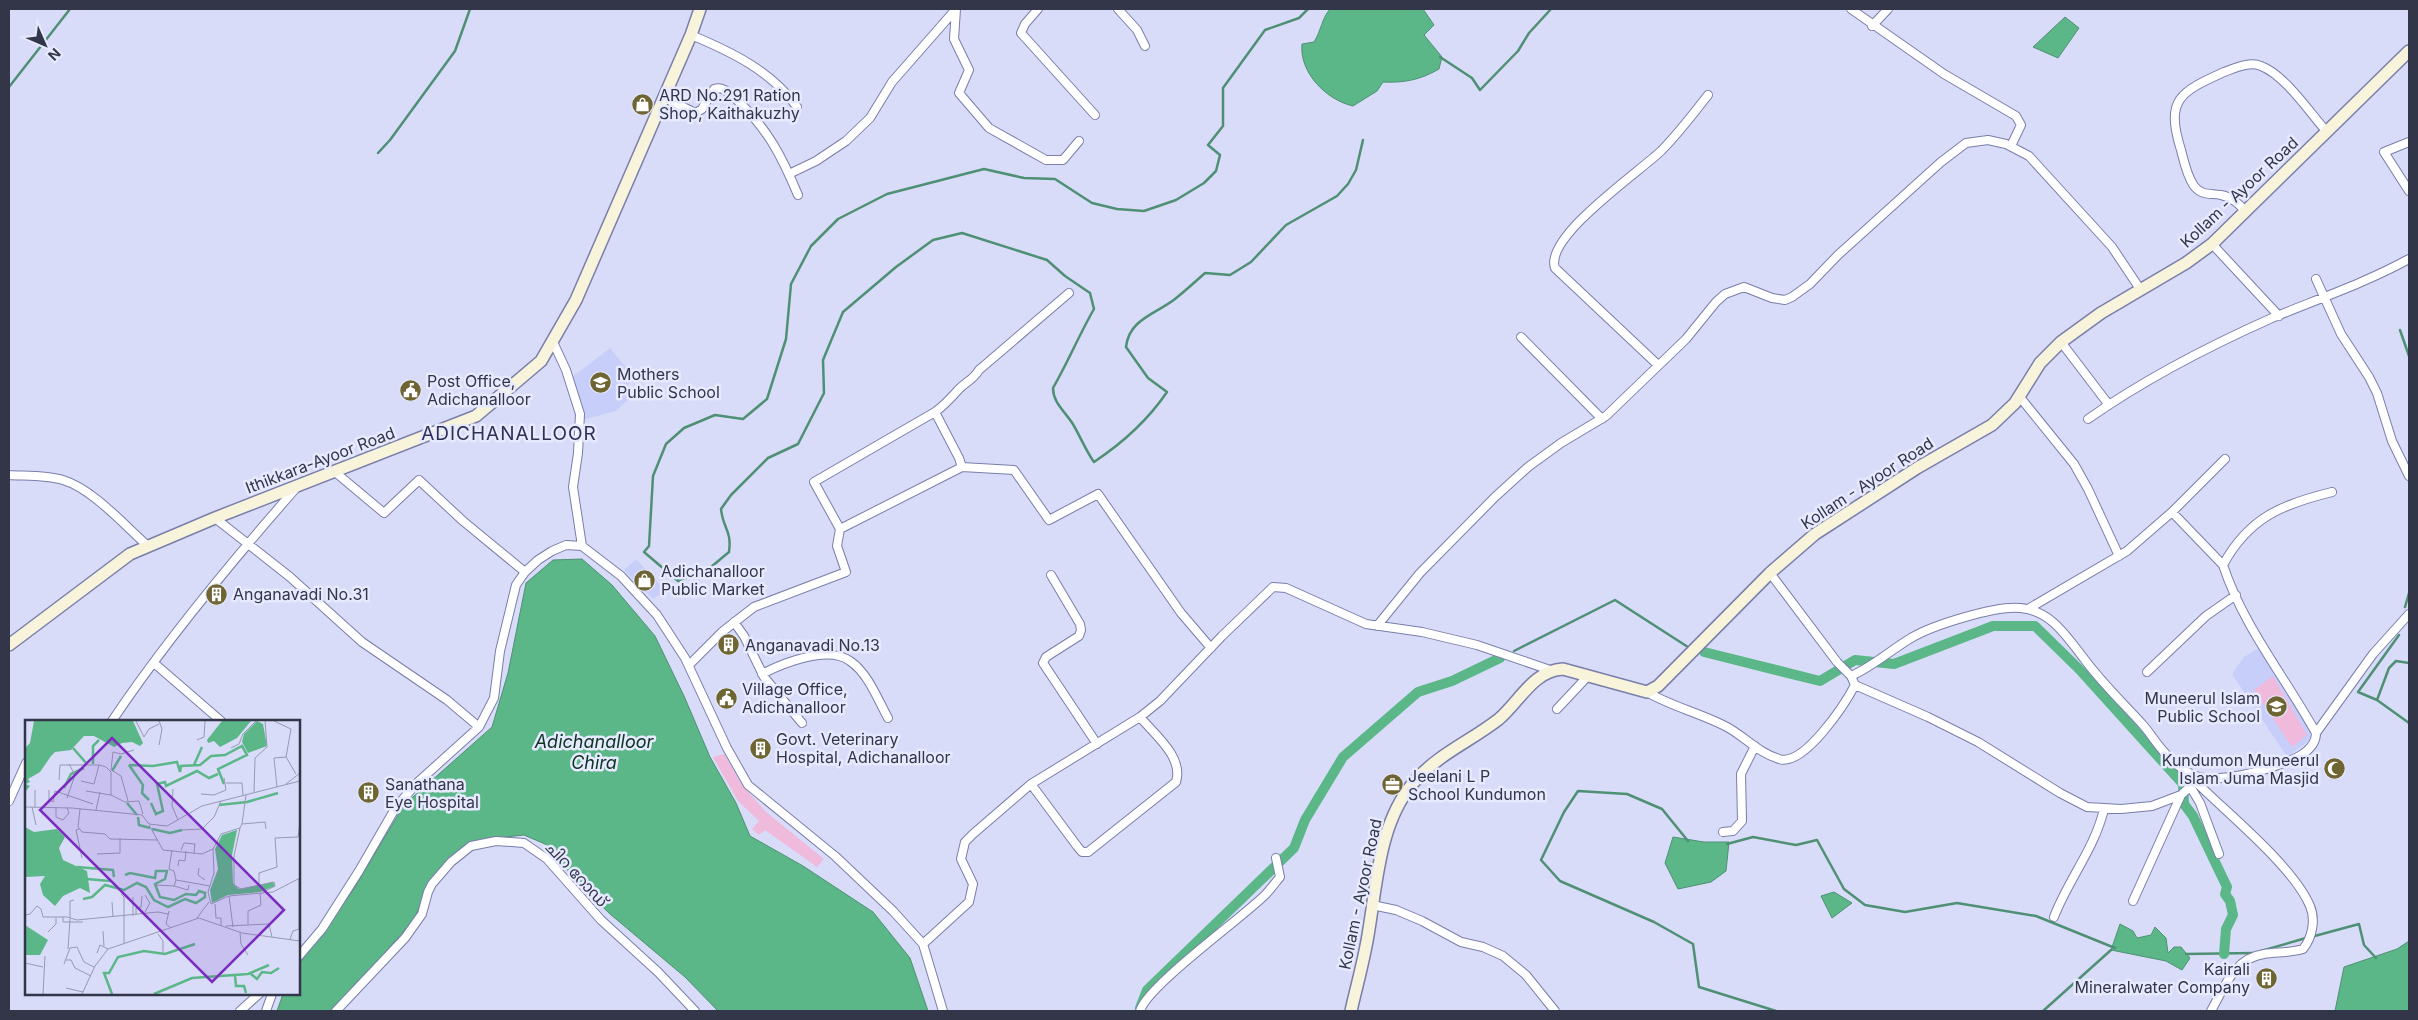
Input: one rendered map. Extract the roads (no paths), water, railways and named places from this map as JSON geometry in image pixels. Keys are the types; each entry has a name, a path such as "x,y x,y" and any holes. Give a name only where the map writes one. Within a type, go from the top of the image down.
{"main road":[{"name":"Ithikkara-Ayoor Road","path":"9,645 130,554 215,518 476,416 541,361 576,300 691,35 700,9"},
{"name":"Kollam - Ayoor Road","path":"1646,692 1658,686 1673,672 1770,573 1815,534 1917,468 1992,425 2006,414 2020,396 2040,362 2061,342 2140,289 2186,263 2212,244 2409,51"},
{"path":"1550,670 1563,668 1646,692"},
{"name":"Kollam - Ayoor Road","path":"1351,1011 1390,824 1403,796 1434,763 1500,718 1550,670"}],"street":[{"path":"789,174 816,161 846,141 870,118 892,82 956,9 954,39 969,70 959,92 990,128 1046,160 1063,160 1079,141"},
{"path":"1038,9 1025,24 1021,33 1095,116"},
{"path":"1118,9 1137,30 1145,46"},
{"path":"1851,9 1872,26 1944,74 2016,116 2021,125 2011,146"},
{"path":"1872,26 1888,9"},
{"path":"691,35 718,46 767,75 788,95 797,107"},
{"path":"2246,212 2232,199 2221,195 2209,196 2200,192 2194,185 2179,146 2174,119 2175,105 2185,92 2238,66 2258,64 2269,69 2328,132"},
{"path":"664,98 696,113 702,109 714,89 724,89 754,116 767,132 798,195"},
{"path":"1658,365 1555,268 1553,261 1556,251 1589,211 1660,152 1708,95"},
{"path":"1377,626 1420,573 1479,512 1528,467 1561,443 1602,419 1686,339 1725,294 1744,287 1785,300 1797,294 1810,284 1873,223 1966,143 1988,140 2011,146 2029,156 2112,246 2140,289"},
{"path":"2409,142 2384,152 2409,191"},
{"path":"2212,244 2279,316"},
{"path":"2088,420 2109,405 2195,355 2409,259"},
{"path":"2316,279 2326,297 2341,334 2362,364 2373,384 2392,441 2409,476"},
{"path":"688,666 734,622 754,607 846,572 837,546 840,529 814,482 936,412 953,399 959,389 972,380 979,370 1069,293"},
{"path":"1521,337 1602,419"},
{"path":"553,342 566,370 580,414 580,444 573,487 582,546"},
{"path":"2061,342 2109,405"},
{"path":"2020,396 2074,464 2088,489 2119,556"},
{"path":"936,412 962,468"},
{"path":"2028,609 2119,556 2172,512 2225,459"},
{"path":"840,529 962,468 1014,470 1049,520 1098,494 1180,613 1211,648"},
{"path":"335,472 384,513 419,480 463,521 525,572"},
{"path":"9,475 62,479 76,486 98,501 148,546"},
{"path":"113,720 154,663 247,543 299,485"},
{"path":"2224,565 2234,544 2271,512 2294,502 2332,492"},
{"path":"2172,512 2224,565 2236,595 2260,644 2316,734"},
{"path":"215,518 290,577 362,642 447,700 479,727"},
{"path":"300,955 322,929 359,871 396,807 418,782 479,727 494,698 500,651 516,585 525,572 552,551 566,545 582,546 621,576 657,615 688,666 727,748 748,785 835,856 893,911 923,944 943,1011"},
{"path":"1770,573 1836,662 1851,676 1855,685 1928,717 1978,742 2073,801 2086,807 2104,809 2152,806 2187,789 2204,778 2258,772 2304,753 2316,739 2316,734 2373,654 2409,614"},
{"path":"1051,575 1080,624 1081,630 1079,636 1046,657 1043,663 1097,744"},
{"path":"923,944 969,902 974,884 961,859 965,842 996,812 1031,784 1140,717 1160,701 1273,587 1279,586 1348,617 1377,626 1422,632 1477,645 1550,670"},
{"path":"2147,672 2206,616 2236,595"},
{"path":"1851,676 1928,629 1998,610 2018,608 2038,611 2065,633 2087,663 2150,732 2165,754 2181,768 2204,778"},
{"path":"734,622 744,636 762,674 802,723"},
{"path":"762,674 784,663 815,656 848,659 862,673 888,718"},
{"path":"154,663 220,720"},
{"path":"1557,709 1588,676"},
{"path":"1646,692 1660,700 1728,728 1755,746 1779,759 1785,760 1798,754 1837,715 1855,685"},
{"path":"1031,784 1082,852 1088,852 1176,782 1178,774 1176,762 1140,717"},
{"path":"1723,832 1733,831 1742,821 1741,774 1755,746"},
{"path":"9,801 25,765"},
{"path":"2187,789 2200,803 2219,854"},
{"path":"2133,901 2187,789"},
{"path":"2187,789 2254,837 2296,884 2310,906 2313,927 2306,944 2300,950 2251,957 2240,964 2210,1011"},
{"path":"2054,917 2062,896 2098,831 2104,809"},
{"name":"ചിറ റോഡ്","path":"340,1010 405,938 422,914 432,884 451,862 471,846 496,840 524,843 547,859 601,920 658,972 695,1011"},
{"path":"1140,1011 1183,964 1266,894 1280,877 1276,858"},
{"path":"1372,905 1396,910 1422,921 1461,942 1484,947 1503,956 1526,975 1555,1011"},
{"path":"240,1011 258,995"},
{"path":"266,1011 272,995"}],"water":[{"path":"1330,9 1423,9 1434,25 1424,35 1442,57 1439,69 1412,80 1383,82 1377,91 1353,106 1333,98 1316,83 1305,65 1302,54 1302,44 1314,42"},
{"path":"2065,17 2079,28 2058,58 2033,47"},
{"name":"Adichanalloor Chira","path":"582,559 612,585 655,636 684,696 710,757 736,803 750,836 803,866 873,912 910,958 928,1011 718,1011 685,977 610,914 573,878 561,860 545,844 524,835 486,839 461,848 428,884 415,918 335,1011 277,1011 283,995 300,995 300,963 352,892 404,805 492,727 508,673 526,583 553,560"},
{"path":"1673,837 1704,842 1729,842 1726,871 1711,882 1678,889 1665,863"},
{"path":"1834,892 1852,903 1832,918 1821,896"},
{"path":"2120,924 2133,931 2137,938 2151,935 2155,927 2166,938 2168,953 2174,947 2181,947 2190,958 2182,970 2166,961 2111,950"},
{"path":"2409,941 2409,1011 2335,1011 2344,967 2397,949"}],"waterway":[{"path":"9,87 70,9"},
{"path":"378,153 390,140 455,51 470,9"},
{"path":"1308,9 1299,18 1265,30 1223,88 1223,126 1208,145 1220,155 1216,171 1204,183 1176,200 1144,211 1117,209 1092,203 1055,179 1024,178 984,169 887,194 838,219 811,246 791,284 786,339 767,399 743,419 715,415 684,428 666,444 653,476 649,546 644,552 678,581 711,567 729,552 729,539 721,509 731,495 768,458 798,444 824,393 823,360 843,312 896,267 933,240 962,233 1047,260 1065,276 1090,293 1094,309 1053,388 1055,399 1071,421 1094,462 1134,431 1167,392 1148,378 1126,347 1132,330 1144,318 1175,299 1205,273 1230,275 1251,262 1286,225 1337,196 1348,184 1356,170 1363,140"},
{"path":"1440,57 1472,78 1480,90 1518,51 1529,33 1551,9"},
{"path":"2400,330 2409,356"},
{"path":"2405,607 2409,593"},
{"path":"1514,651 1615,600 1691,649"},
{"path":"1704,652 1820,681 1855,660 1894,664 1993,626 2035,626 2079,669 2183,784 2184,804 2193,816 2227,887 2225,894 2230,901 2233,915 2226,929 2224,954"},
{"path":"2399,635 2358,692 2377,700 2409,723"},
{"path":"1140,1008 1147,990 1294,848 1305,820 1343,757 1418,692 1452,681 1500,658"},
{"path":"2377,700 2389,668 2396,661 2409,663"},
{"path":"1688,841 1662,809 1627,794 1578,791 1564,812 1541,860 1560,881 1654,922 1693,944 1699,987 1776,1011"},
{"path":"1727,844 1753,837 1796,845 1817,840 1844,889 1865,905 1905,912 1957,903 2036,916 2115,948"},
{"path":"2311,937 2359,924 2364,945 2376,958"},
{"path":"2261,951 2306,938"},
{"path":"2043,1011 2111,950"},
{"path":"2186,954 2253,953"}],"place":[{"name":"ARD No.291 Ration Shop, Kaithakuzhy","path":"643,104"},
{"name":"Mothers Public School","path":"601,383"},
{"name":"Post Office, Adichanalloor","path":"411,390"},
{"name":"Adichanalloor Public Market","path":"645,580"},
{"name":"Anganavadi No.31","path":"217,594"},
{"name":"Anganavadi No.13","path":"729,645"},
{"name":"Village Office, Adichanalloor","path":"726,698"},
{"name":"Muneerul Islam Public School","path":"2276,707"},
{"name":"Govt. Veterinary Hospital, Adichanalloor","path":"760,748"},
{"name":"Kundumon Muneerul Islam Juma Masjid","path":"2335,769"},
{"name":"Jeelani L P School Kundumon","path":"1392,785"},
{"name":"Sanathana Eye Hospital","path":"369,793"},
{"name":"Kairali Mineralwater Company","path":"2266,978"}],"district":[{"name":"ADICHANALLOOR","path":"509,433"}]}
